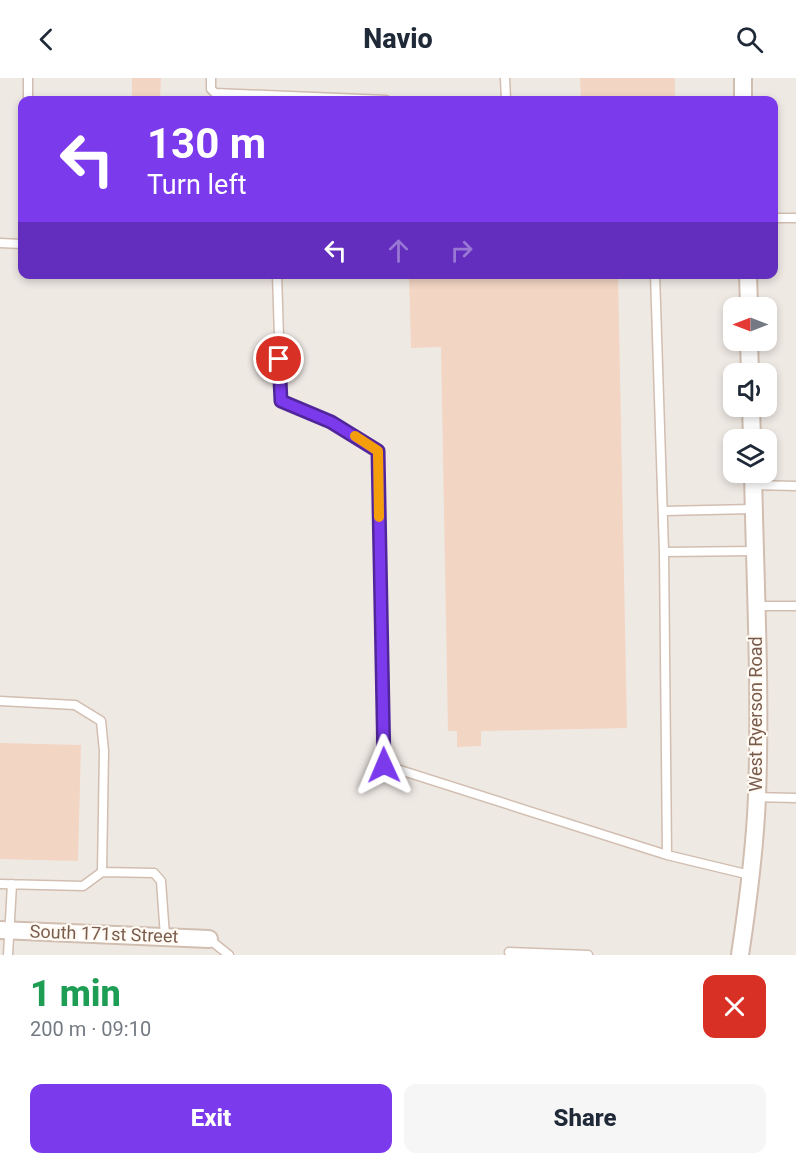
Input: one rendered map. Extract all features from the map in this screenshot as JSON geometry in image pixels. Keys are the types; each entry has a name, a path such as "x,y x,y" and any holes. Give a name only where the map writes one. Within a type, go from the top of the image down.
{"street":[{"path":"743,78 743,96"},
{"path":"748,279 749,297"},
{"name":"West Ryerson Road","path":"740,955 757,797 753,483"},
{"name":"South 171st Street","path":"5,931 209,939"}],"lane":[{"path":"28,78 28,96"},
{"path":"211,78 211,89 215,93 288,96"},
{"path":"505,78 506,96"},
{"path":"778,218 796,218"},
{"path":"0,243 18,244"},
{"path":"276,279 281,401 331,422 378,451 384,765 667,855 750,875"},
{"path":"655,279 664,552 667,855"},
{"path":"777,483 796,486"},
{"path":"663,511 753,509"},
{"path":"664,552 754,551"},
{"path":"755,606 796,606"},
{"path":"0,701 75,705 101,721 104,751 102,872"},
{"path":"757,797 796,798"},
{"path":"0,884 82,886 102,872 154,873 161,881 165,936"},
{"path":"8,955 5,931 12,884"},
{"path":"209,939 229,955"},
{"path":"509,952 588,955"}],"shaded area":[{"path":"0,78 796,78 796,955 0,955"}],"building":[{"path":"132,78 161,78 160,96 132,96"},
{"path":"580,78 675,78 675,96 581,96"},
{"path":"409,279 618,279 627,728 481,731 481,746 457,747 457,731 448,731 441,347 411,348"},
{"path":"0,743 81,745 78,861 0,859"}],"slow traffic":[{"path":"355,436 378,451 379,517"}],"route":[{"path":"279,359 281,401 331,422 378,451 384,765"}]}
